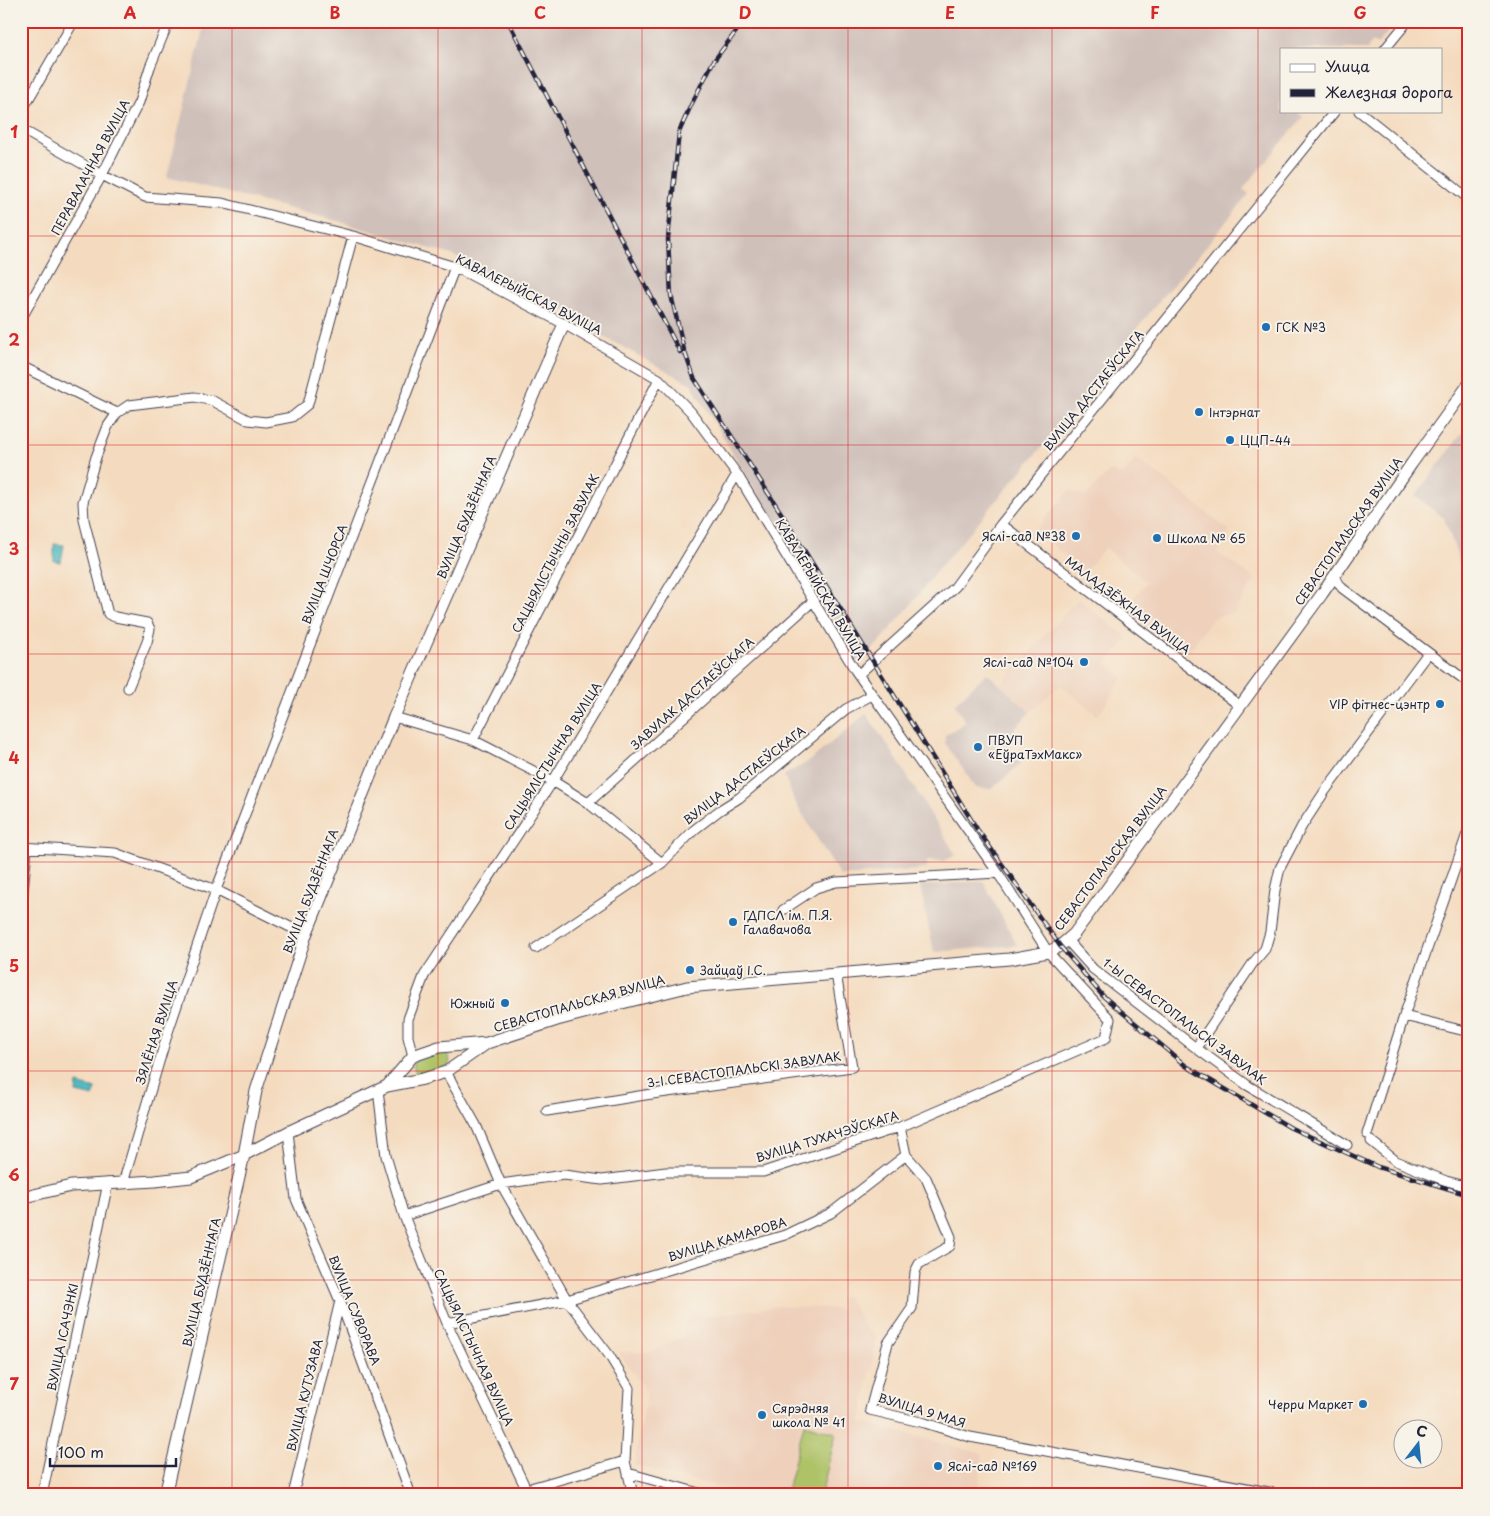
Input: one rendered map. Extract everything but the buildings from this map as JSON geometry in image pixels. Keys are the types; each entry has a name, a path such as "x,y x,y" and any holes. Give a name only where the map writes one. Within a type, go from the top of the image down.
{"street":[{"path":"21,112 74,21"},
{"name":"ПЕРАВАЛАЧНАЯ ВУЛІЦА","path":"21,319 102,175 139,102 150,67 169,21"},
{"path":"1387,48 1408,21"},
{"name":"ВУЛІЦА ДАСТАЕЎСКАГА","path":"857,672 955,587 1000,524 1334,112"},
{"path":"1360,112 1469,199"},
{"name":"КАВАЛЕРЫЙСКАЯ ВУЛІЦА","path":"21,129 144,197 222,202 353,236 455,267 564,324 659,379 691,412 736,474 857,672"},
{"path":"128,688 148,642 150,629 147,623 115,618 108,614 84,520 83,502 96,457 108,426 117,413 129,405 195,397 213,401 248,420 266,422 292,417 308,404 353,236"},
{"name":"ВУЛІЦА ШЧОРСА","path":"216,890 455,267"},
{"name":"ВУЛІЦА БУДЗЁННАГА","path":"165,1495 244,1155 256,1091 306,936 394,717 564,324"},
{"path":"21,366 117,413"},
{"name":"САЦЫЯЛІСТЫЧНЫ ЗАВУЛАК","path":"473,740 659,379"},
{"name":"СЕВАСТОПАЛЬСКАЯ ВУЛІЦА","path":"382,1088 414,1056 439,1047 487,1043 622,1002 687,987 1009,959 1048,952 1060,946 1074,934 1240,706 1469,384"},
{"name":"САЦЫЯЛІСТЫЧНАЯ ВУЛІЦА","path":"414,1056 408,1037 408,1019 424,976 553,781 736,474"},
{"name":"МАЛАДЗЁЖНАЯ ВУЛІЦА","path":"1000,524 1240,706"},
{"path":"1334,576 1342,588 1469,683"},
{"name":"ЗАВУЛАК ДАСТАЕЎСКАГА","path":"588,803 813,601"},
{"path":"1196,1048 1253,963 1265,949 1270,932 1275,890 1280,868 1302,826 1325,791 1428,653"},
{"path":"857,672 998,874 1048,952"},
{"name":"ВУЛІЦА ДАСТАЕЎСКАГА","path":"536,948 662,862 694,830 739,798 846,710 872,694"},
{"path":"394,717 473,740 553,781 588,803 662,862"},
{"path":"1469,828 1404,1016 1369,1137 1396,1161 1446,1181 1469,1187"},
{"path":"21,914 24,847 115,853 216,890 306,936"},
{"path":"783,910 816,888 836,882 998,874"},
{"name":"ЗЯЛЁНАЯ ВУЛІЦА","path":"123,1183 168,1032 216,890"},
{"name":"1-Ы СЕВАСТОПАЛЬСКІ ЗАВУЛАК","path":"1067,940 1093,969 1196,1048 1247,1085 1346,1145"},
{"name":"ВУЛІЦА ТУХАЧЭЎСКАГА","path":"404,1216 501,1184 564,1176 602,1180 666,1172 763,1172 900,1127 1106,1038 1110,1019 1048,952"},
{"name":"3-І СЕВАСТОПАЛЬСКІ ЗАВУЛАК","path":"547,1111 645,1095 852,1067 836,974"},
{"path":"1404,1016 1469,1032"},
{"name":"СЕВАСТОПАЛЬСКАЯ ВУЛІЦА","path":"21,1198 71,1186 191,1177 244,1155 382,1088 423,1079 449,1070 487,1043"},
{"path":"439,1047 452,1055 453,1059 449,1070 501,1184 567,1300 609,1355 630,1388 625,1460 633,1495"},
{"path":"414,1056 410,1062 411,1072 413,1076 423,1079"},
{"name":"САЦЫЯЛІСТЫЧНАЯ ВУЛІЦА","path":"382,1088 386,1156 404,1216 447,1323 528,1492"},
{"name":"ВУЛІЦА 9 МАЯ","path":"900,1127 906,1155 926,1178 951,1237 950,1246 919,1264 915,1272 912,1308 888,1343 870,1410 925,1423 970,1438 1285,1495"},
{"name":"ВУЛІЦА СУВОРАВА","path":"288,1132 296,1200 340,1300 411,1495"},
{"name":"ВУЛІЦА КАМАРОВА","path":"447,1323 567,1300 785,1236 831,1213 906,1155"},
{"name":"ВУЛІЦА ІСАЧЭНКІ","path":"42,1495 108,1184"},
{"name":"ВУЛІЦА КУТУЗАВА","path":"293,1495 340,1300"},
{"path":"528,1492 625,1460"},
{"path":"628,1473 706,1495"}],"shaded area":[{"path":"205,21 1397,21 1377,45 1372,41 1368,48 1280,48 1280,112 1297,112 1303,117 1243,189 1249,194 1162,297 1080,402 868,655 858,660 691,384 591,330 583,320 536,294 452,255 337,221 167,177"},
{"path":"1469,424 1469,570 1461,566 1444,518 1415,496"},
{"path":"1136,459 1162,477 1230,531 1217,553 1255,579 1235,612 1213,618 1190,650 1129,604 1146,582 1105,547 1085,572 1035,531 1069,491 1086,496 1111,470 1122,475"},
{"path":"1078,599 1128,638 1107,663 1123,678 1098,716 1060,685 1030,712 1000,685"},
{"name":"ПВУП «ЕўраТэхМакс»","path":"987,673 1030,712 1005,740 1021,763 992,789 976,788 945,743 945,735 966,722 954,704"},
{"path":"866,714 893,753 956,855 943,861 927,860 927,869 840,876 794,800 784,775 808,762"},
{"path":"983,881 1017,945 934,952 920,886"},
{"path":"846,1295 867,1330 877,1335 861,1422 983,1454 977,1495 750,1495 634,1465 647,1392 618,1352 651,1352 682,1337 690,1310 702,1317 780,1306 841,1309 840,1299"}],"green space":[{"path":"444,1052 449,1058 448,1066 419,1075 415,1071 414,1062 427,1054"},
{"path":"804,1424 836,1433 821,1495 786,1495"}],"water":[{"path":"54,544 64,545 61,562 54,561"},
{"path":"77,1084 96,1089 93,1097 76,1093"}],"railway":[{"path":"508,21 680,352"},
{"path":"744,21 713,62 679,132 668,239 671,295 684,350 694,378 781,513 977,829 1060,946 1103,996 1186,1066 1291,1128 1378,1167 1469,1195"}],"place":[{"name":"ГСК №3","path":"1266,327"},
{"name":"Інтэрнат","path":"1199,412"},
{"name":"ЦЦП-44","path":"1230,440"},
{"name":"Яслі-сад №38","path":"1076,536"},
{"name":"Школа № 65","path":"1157,538"},
{"name":"Яслі-сад №104","path":"1084,662"},
{"name":"VIP фітнес-цэнтр","path":"1440,704"},
{"name":"ПВУП «ЕўраТэхМакс»","path":"978,747"},
{"name":"ГДПСЛ ім. П.Я. Галавачова","path":"733,922"},
{"name":"Зайцаў І.С.","path":"690,970"},
{"name":"Южный","path":"505,1003"},
{"name":"Черри Маркет","path":"1363,1404"},
{"name":"Сярэдняя школа № 41","path":"762,1415"},
{"name":"Яслі-сад №169","path":"938,1466"}]}
